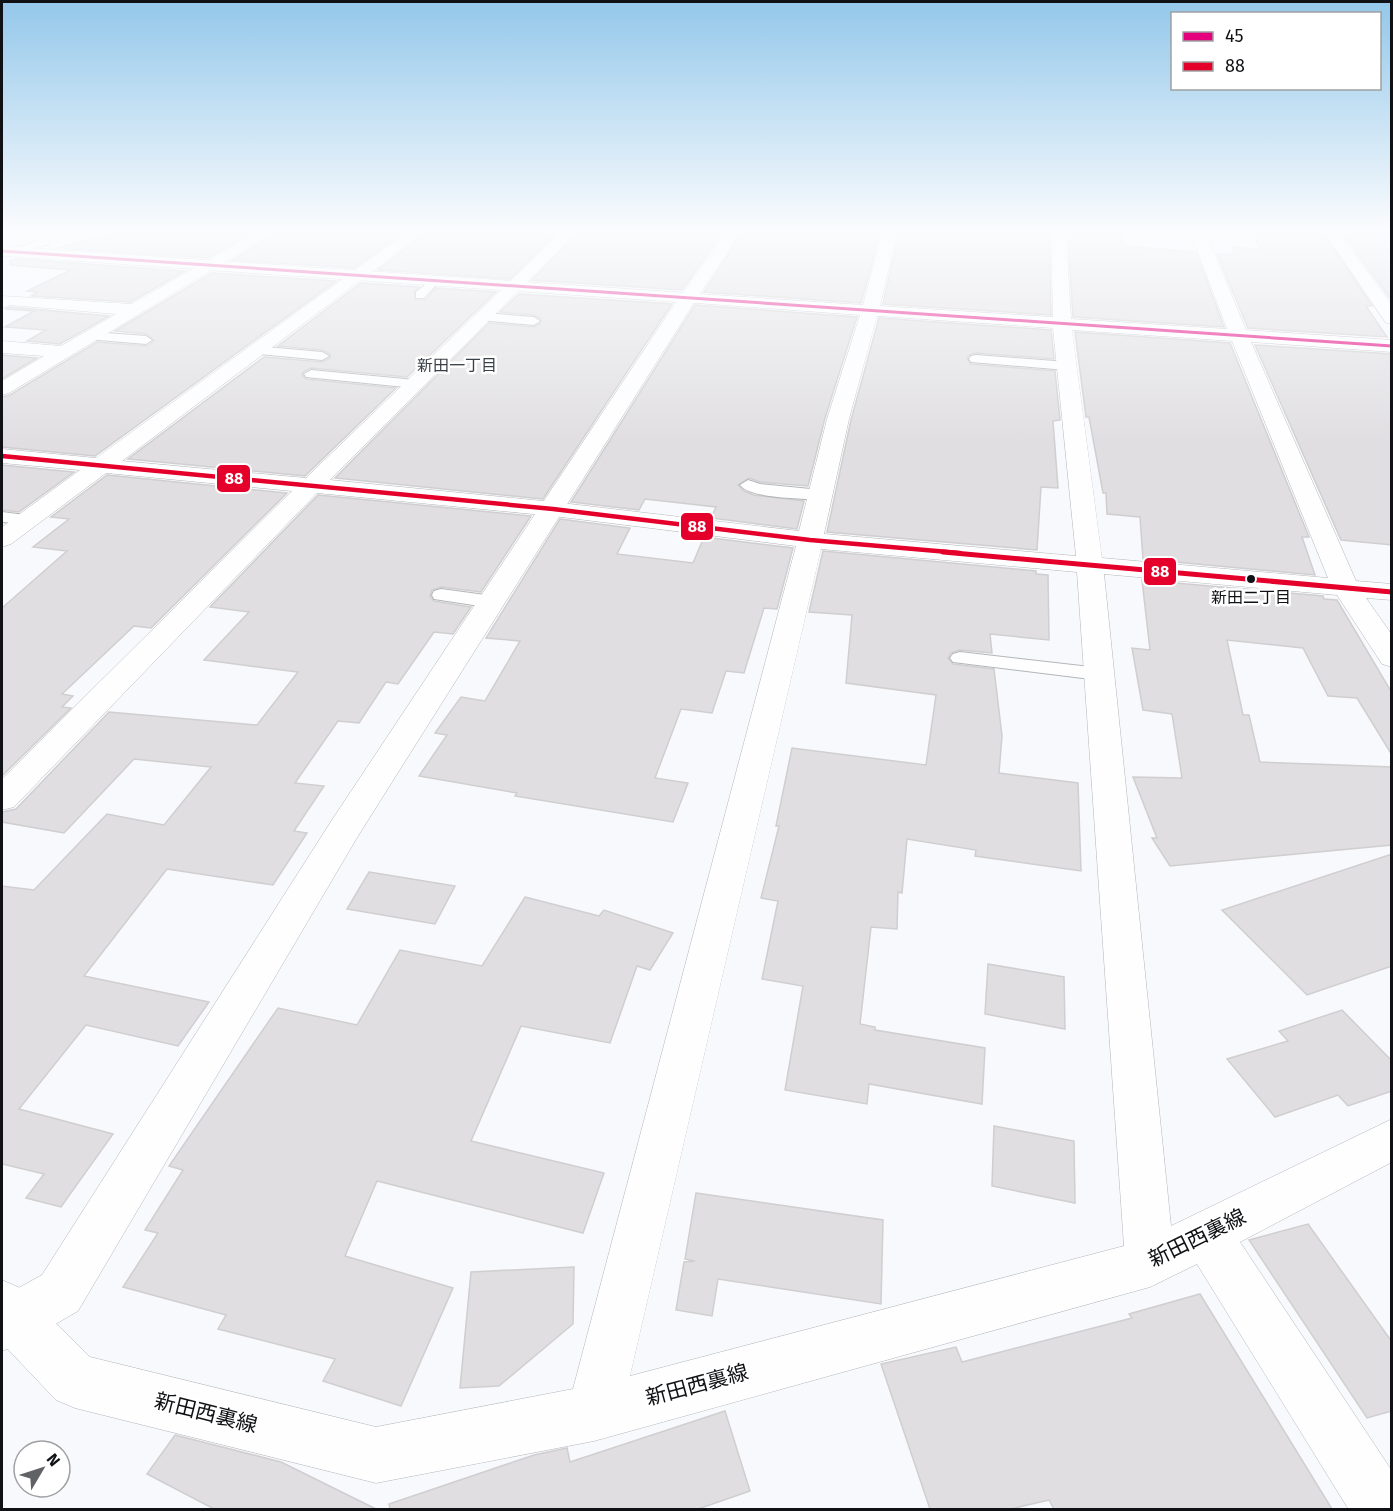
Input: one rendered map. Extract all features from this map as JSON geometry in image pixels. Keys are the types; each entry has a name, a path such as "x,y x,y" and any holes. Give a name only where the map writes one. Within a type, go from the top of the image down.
{"street":[{"path":"52,304 135,310"},
{"path":"2,389 146,304"},
{"path":"2,539 318,304"},
{"path":"2,799 310,487 497,304"},
{"path":"6,1317 60,1293 343,832 684,304"},
{"path":"772,304 1392,346"},
{"path":"594,1413 838,419 872,304"},
{"path":"1061,304 1090,565 1150,1263"},
{"path":"1226,304 1346,588 1392,658"},
{"path":"1381,304 1392,319"},
{"path":"2,347 64,352"},
{"path":"2,456 553,509 810,540 1392,592"},
{"name":"新田西裏線","path":"6,1317 75,1381 376,1455 594,1413 1150,1263 1392,1139"},
{"path":"1206,1234 1383,1509"}],"lane":[{"path":"483,318 534,321"},
{"path":"92,336 146,340"},
{"path":"255,350 322,356"},
{"path":"976,359 1067,366"},
{"path":"311,374 416,384"},
{"path":"748,485 756,489 821,495"},
{"path":"2,516 27,520"},
{"path":"441,595 493,602"},
{"path":"960,658 1099,674"}],"building":[{"path":"161,304 305,304 95,456 2,447 2,397 10,395 97,342 147,346 154,341 147,334 115,331"},
{"path":"334,304 484,304 407,377 311,368 303,372 302,375 306,379 396,388 305,476 128,459 264,357 322,362 330,358 330,354 322,350 278,346"},
{"path":"509,304 672,304 543,499 335,478 489,323 534,327 541,323 541,319 534,315 500,312"},
{"path":"883,304 1051,304 1051,315"},
{"path":"1072,304 1215,304 1224,327 1073,317"},
{"path":"1238,304 1370,304 1372,306 1366,306 1387,337 1248,328"},
{"path":"695,305 857,317 825,418 808,486 760,482 749,478 738,485 744,491 754,495 804,501 797,529 711,518 716,507 645,499 639,510 571,502"},
{"path":"10,307 109,316 60,344 27,341 46,330 5,327 34,311 5,309"},
{"path":"879,318 1051,330 1054,359 976,353 967,358 971,364 1055,371 1060,420 1053,421 1058,488 1041,487 1037,550 827,532 851,420"},
{"path":"1075,332 1230,343 1309,537 1302,537 1315,575 1143,559 1140,517 1107,514 1106,493 1103,493 1089,417 1086,417"},
{"path":"1255,345 1392,354 1392,545 1341,540"},
{"path":"2,355 37,358 2,379"},
{"path":"2,465 74,472 19,512 2,510"},
{"path":"107,475 287,493 151,628 134,626 62,694 73,696 62,707 71,708 2,776 2,608 67,551 33,547 69,519 51,517"},
{"path":"318,495 531,516 481,592 441,587 432,590 430,596 434,601 471,607 453,634 434,632 398,684 386,682 359,723 338,721 295,783 324,786 294,831 307,833 273,885 167,869 84,976 209,1002 178,1046 86,1025 19,1109 113,1134 61,1207 26,1198 44,1174 2,1164 2,886 34,890 107,814 164,825 211,767 134,759 64,833 2,822 2,812 16,809 109,712 257,725 298,672 204,660 249,612 210,607"},
{"path":"560,519 630,528 617,554 693,563 704,537 793,548 777,609 764,608 744,673 726,671 712,713 681,709 655,778 688,783 673,822 515,796 517,793 419,776 447,735 435,733 461,697 485,701 520,641 486,638"},
{"path":"823,551 1036,571 1036,574 1048,575 1049,640 990,634 992,653 959,650 951,653 948,658 953,664 994,669 1002,736 999,773 1078,783 1081,871 975,856 976,850 907,839 902,893 898,892 897,929 871,927 860,1024 875,1027 875,1030 985,1048 982,1104 869,1084 867,1104 785,1090 803,986 762,979 778,901 761,898 779,826 776,826 792,748 926,765 936,695 846,683 852,615 809,612"},
{"path":"1142,580 1323,596 1324,599 1337,600 1392,693 1392,755 1357,698 1328,696 1303,648 1227,640 1243,715 1249,715 1260,762 1392,767 1392,845 1170,866 1152,838 1157,838 1133,777 1182,778 1172,714 1143,710 1132,648 1150,650"},
{"path":"1392,854 1392,966 1307,995 1222,910"},
{"path":"369,872 455,886 435,924 347,909"},
{"path":"525,897 599,916 604,910 673,933 650,970 637,966 610,1043 521,1026 471,1141 604,1173 583,1233 377,1181 345,1256 453,1288 401,1406 323,1381 335,1359 218,1329 226,1315 123,1287 158,1233 145,1230 183,1170 169,1166 278,1008 357,1025 400,950 482,966"},
{"path":"988,964 1064,977 1065,1029 985,1014"},
{"path":"1342,1010 1392,1061 1392,1091 1348,1106 1338,1095 1275,1117 1227,1059 1288,1041 1279,1031"},
{"path":"994,1126 1074,1141 1075,1203 992,1186"},
{"path":"696,1193 883,1220 881,1304 718,1279 712,1316 676,1310 684,1262 695,1261 685,1259"},
{"path":"1308,1224 1392,1342 1392,1411 1367,1418 1249,1240"},
{"path":"574,1267 573,1324 499,1386 460,1388 471,1272"},
{"path":"1200,1294 1332,1509 1054,1509 1049,1500 1010,1509 930,1509 881,1364 956,1347 962,1362 1132,1318 1129,1314"},
{"path":"725,1411 750,1491 698,1509 390,1509 389,1504 534,1455 567,1448 570,1462"},
{"path":"175,1435 281,1462 376,1509 214,1509 147,1474"}],"transit line":[{"name":"45","path":"770,304 1392,346"},
{"name":"88","path":"2,456 553,509 810,540 1392,592"}],"place":[{"name":"新田二丁目","path":"1251,579"}],"district":[{"name":"新田一丁目","path":"457,365"}]}
